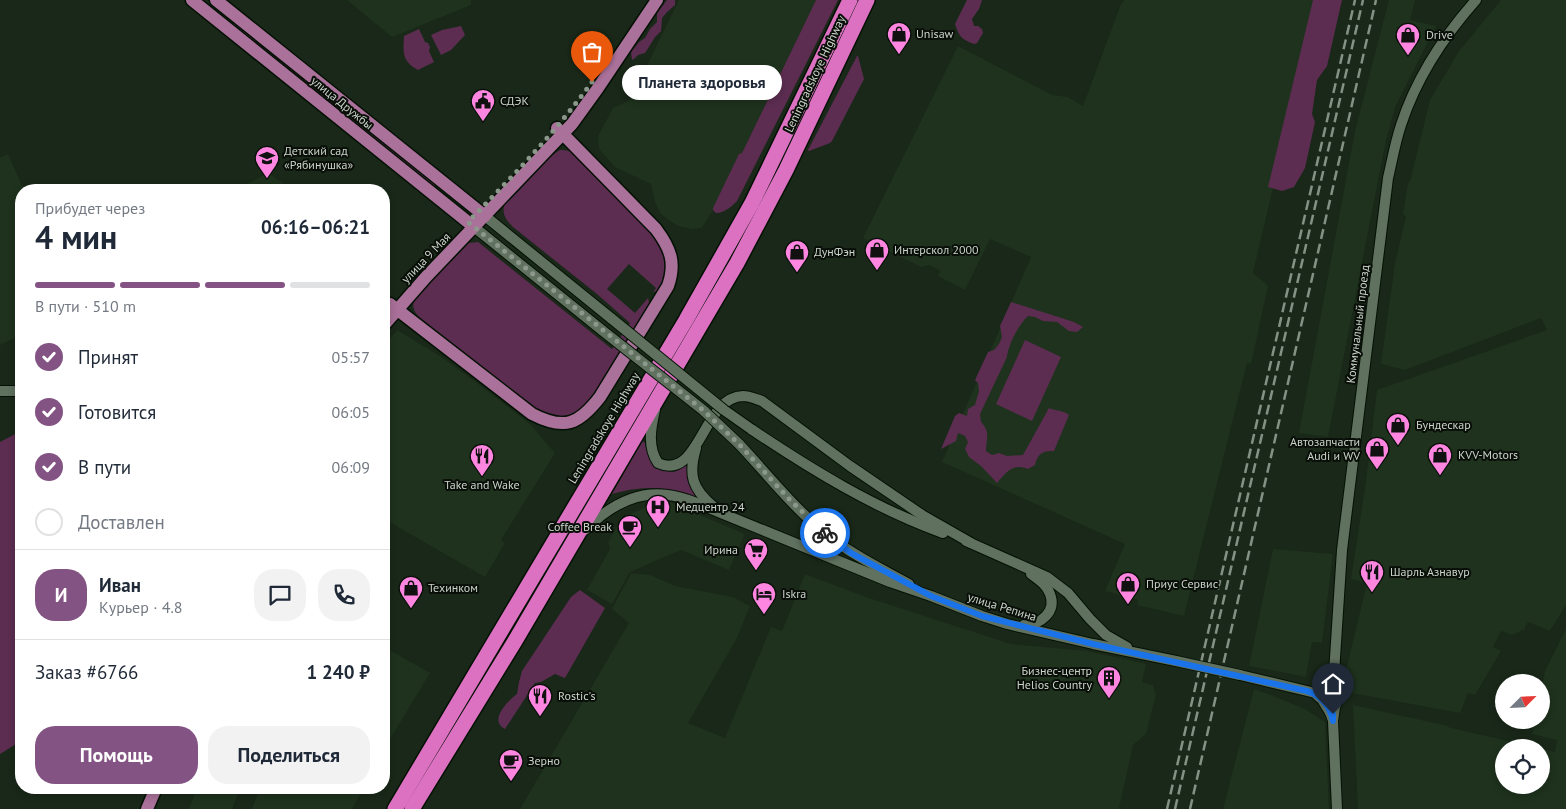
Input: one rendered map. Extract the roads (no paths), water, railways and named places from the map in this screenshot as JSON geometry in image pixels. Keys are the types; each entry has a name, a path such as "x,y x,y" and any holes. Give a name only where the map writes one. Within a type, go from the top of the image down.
{"highway":[{"name":"Leningradskoye Highway","path":"395,809 723,256 752,203 850,0"},
{"name":"Leningradskoye Highway","path":"412,809 515,641 737,262 768,205 867,0"}],"main road":[{"name":"улица Дружбы","path":"192,0 471,225"},
{"name":"улица Дружбы","path":"216,0 482,214"},
{"name":"улица 9 Мая","path":"560,131 569,114 647,0"},
{"name":"улица 9 Мая","path":"390,308 482,214 592,96 657,0"},
{"path":"390,308 532,414 545,421 569,423 577,420 589,411 600,397 668,286 672,274 672,264 667,245 656,229 560,131"},
{"path":"147,809 153,794"}],"street":[{"name":"Коммунальный проезд","path":"1339,689 1334,679 1334,673 1342,550 1393,153 1400,126 1419,82 1452,29 1476,0"},
{"path":"482,214 724,410 751,429 831,480 884,508 971,543 1047,577 1068,593 1106,635 1139,653"},
{"path":"471,225 703,410 739,444 800,510 830,538 851,553 931,596"},
{"path":"0,391 15,391"},
{"path":"659,394 652,423 651,439 652,450 658,463 666,466 675,466 686,458 697,444 712,416 723,404 736,397 751,397 762,401 850,466 922,515 971,543"},
{"path":"697,444 692,467 694,482 701,495 723,513"},
{"name":"улица Репина","path":"572,543 611,507 642,495 668,494 723,513 890,582 1011,625 1314,691 1323,694 1330,705 1338,701"},
{"path":"1009,560 1040,580 1050,593 1051,599 1049,612 1039,622 1033,625 1011,625"},
{"path":"1323,694 1334,673"},
{"path":"1323,694 1334,685 1339,689 1340,695 1333,714 1337,809"},
{"path":"1323,694 1333,721"}],"railway":[{"path":"1167,809 1355,0"},
{"path":"1175,809 1363,0"},
{"path":"1190,809 1376,0"}],"place":[{"name":"Unisaw","path":"899,55"},
{"name":"Drive","path":"1408,56"},
{"name":"Планета здоровья","path":"592,82"},
{"name":"СДЭК","path":"483,122"},
{"name":"Детский сад «Рябинушка»","path":"267,179"},
{"name":"Интерскол 2000","path":"877,271"},
{"name":"ДунФэн","path":"797,273"},
{"name":"Бундескар","path":"1398,446"},
{"name":"Автозапчасти Audi и WV","path":"1377,470"},
{"name":"KVV-Motors","path":"1440,476"},
{"name":"Take and Wake","path":"482,477"},
{"name":"Медцентр 24","path":"658,528"},
{"name":"Coffee Break","path":"630,548"},
{"name":"Ирина","path":"756,571"},
{"name":"Шарль Азнавур","path":"1372,593"},
{"name":"Приус Сервис","path":"1128,605"},
{"name":"Техинком","path":"411,609"},
{"name":"Iskra","path":"764,615"},
{"name":"Бизнес-центр Helios Country","path":"1109,699"},
{"name":"Rostic's","path":"540,717"},
{"name":"Зерно","path":"511,782"}]}
